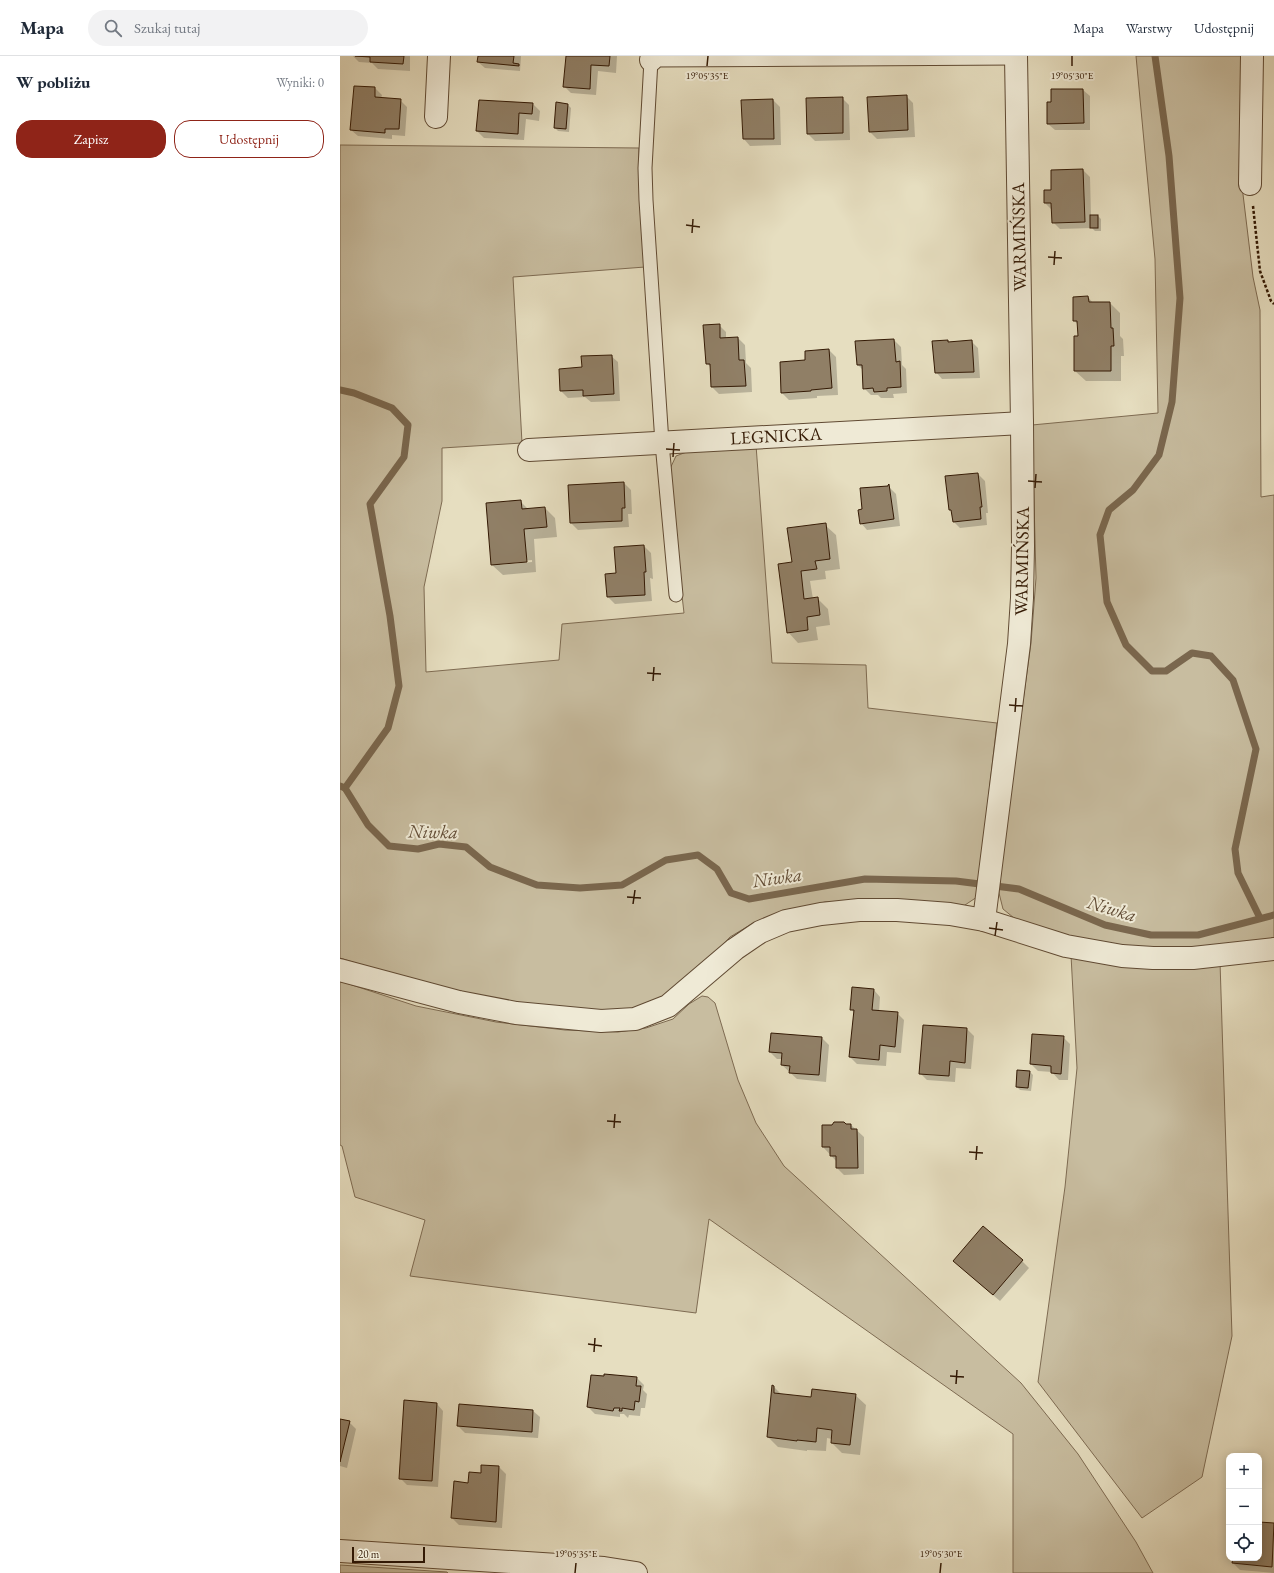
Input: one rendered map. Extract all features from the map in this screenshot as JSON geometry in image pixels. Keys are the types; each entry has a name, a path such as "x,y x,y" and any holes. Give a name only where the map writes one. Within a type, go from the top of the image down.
{"street":[{"path":"436,117 439,56"},
{"path":"1250,184 1252,56"},
{"name":"WARMIŃSKA","path":"984,920 1018,652 1022,606 1022,423 1016,57"},
{"name":"LEGNICKA","path":"529,450 1022,423"},
{"path":"340,970 459,1002 516,1013 601,1021 635,1019 668,1006 735,949 760,932 786,921 821,914 859,910 889,910 950,914 984,920 1066,946 1122,956 1193,958 1274,949"},
{"path":"340,1551 461,1566 604,1568 636,1573"}],"lane":[{"path":"676,595 662,442 645,187 651,58 1016,57"}],"path":[{"path":"1250,184 1260,271 1271,301 1274,304"}],"shaded area":[{"path":"1136,56 1246,56 1242,186 1253,277 1260,310 1261,497 1274,495 1274,943 1227,949 1094,946 1014,918 1003,909 999,893 1004,840 1031,643 1036,578 1032,425 1158,413 1155,259"},
{"path":"340,145 639,148 639,182 645,267 513,277 522,443 442,448 442,501 424,587 426,672 559,660 562,624 684,613 668,473 676,456 697,448 756,445 772,663 866,665 868,708 997,723 977,897 962,907 905,900 825,902 787,911 755,922 730,937 695,975 662,999 627,1011 596,1014 443,991 340,958"},
{"path":"1071,955 1220,962 1232,1336 1202,1477 1142,1518 1038,1382 1065,1187 1077,1068"},
{"path":"340,981 416,1006 496,1022 565,1030 618,1032 646,1028 673,1019 689,1004 702,996 708,997 715,1003 738,1080 756,1123 784,1166 1021,1383 1078,1454 1136,1542 1153,1573 1013,1573 1013,1434 709,1219 696,1313 410,1276 425,1220 355,1197 342,1146 340,1145"},
{"path":"340,1565 447,1572 448,1573 340,1573"}],"building":[{"path":"355,56 404,56 403,64 370,62 370,57"},
{"path":"478,56 514,56 513,63 519,64 519,66 477,62"},
{"path":"566,56 610,56 609,66 591,65 590,89 563,87"},
{"path":"354,86 375,87 375,97 401,99 399,129 385,129 385,133 350,130"},
{"path":"1051,89 1083,89 1084,123 1047,124 1047,102 1051,102"},
{"path":"907,95 908,130 869,132 867,97"},
{"path":"843,97 843,133 807,134 806,98"},
{"path":"773,99 774,139 743,139 741,100"},
{"path":"479,100 533,103 532,114 519,113 518,134 476,131"},
{"path":"556,102 568,104 566,129 554,128"},
{"path":"1083,169 1085,222 1052,223 1051,203 1044,203 1044,190 1051,190 1051,170"},
{"path":"1090,215 1098,215 1098,228 1090,228"},
{"path":"1088,296 1089,302 1110,302 1111,328 1113,328 1114,346 1111,346 1111,371 1074,371 1074,336 1078,336 1077,321 1073,321 1073,297"},
{"path":"720,324 720,338 738,337 739,360 744,360 746,386 711,387 710,364 706,364 703,325"},
{"path":"894,339 896,362 900,361 901,387 887,388 887,391 874,392 873,388 863,389 862,365 857,365 855,341"},
{"path":"948,340 948,342 972,340 974,372 935,373 932,341"},
{"path":"829,349 832,388 781,393 780,362 805,360 805,351"},
{"path":"612,355 614,394 583,396 583,390 560,391 559,369 582,367 581,356"},
{"path":"978,473 982,507 980,507 981,519 953,522 951,510 949,510 945,476"},
{"path":"624,482 625,508 622,508 622,521 570,523 568,485"},
{"path":"889,484 894,519 860,524 858,510 862,509 860,488 888,486"},
{"path":"521,500 522,509 545,507 547,527 524,529 527,562 491,565 486,503"},
{"path":"826,523 830,559 815,561 817,569 801,571 804,599 818,597 820,615 807,617 808,630 787,633 778,564 792,562 787,528"},
{"path":"644,545 646,572 644,572 645,595 607,597 605,574 616,573 614,547"},
{"path":"852,987 874,989 872,1010 898,1012 895,1047 880,1045 879,1060 849,1057 854,1010 850,1010"},
{"path":"923,1025 967,1028 965,1063 950,1061 949,1076 919,1074"},
{"path":"771,1033 822,1037 819,1075 789,1073 790,1066 781,1065 782,1053 769,1052"},
{"path":"1032,1034 1064,1036 1061,1074 1051,1073 1051,1066 1030,1064"},
{"path":"1017,1070 1030,1071 1028,1088 1016,1087"},
{"path":"834,1122 851,1124 851,1129 857,1129 858,1168 836,1168 836,1156 830,1156 830,1147 822,1147 822,1125 832,1125"},
{"path":"983,1226 1023,1260 993,1295 953,1261"},
{"path":"604,1374 637,1377 636,1386 641,1386 639,1402 635,1401 634,1410 622,1408 622,1411 619,1411 620,1408 614,1408 613,1411 587,1407 591,1375 604,1376"},
{"path":"772,1385 774,1386 774,1393 811,1397 812,1389 856,1394 850,1445 831,1443 832,1430 817,1428 816,1442 767,1437"},
{"path":"404,1400 437,1403 432,1481 399,1479"},
{"path":"459,1404 533,1410 532,1432 457,1426"},
{"path":"340,1419 350,1421 340,1462"},
{"path":"481,1465 499,1466 496,1522 451,1518 454,1481 468,1483 469,1472 481,1473"},
{"path":"1262,1522 1274,1523 1272,1567 1232,1563 1232,1561 1262,1561"}],"waterway":[{"path":"1155,56 1169,156 1180,298 1172,402 1159,455 1133,490 1109,510 1100,535 1107,602 1126,645 1152,671 1166,671 1192,653 1211,656 1233,680 1256,749 1235,849 1238,873 1260,918"},
{"path":"340,390 354,393 392,408 408,425 404,457 370,504 390,616 399,686 388,728 345,788"},
{"name":"Niwka","path":"340,786 345,788 368,825 389,846 418,849 439,844 466,847 490,867 537,885 580,888 622,885 666,860 698,855 717,869 731,893 749,899 865,879 956,881 1019,889 1105,925 1151,935 1198,935 1274,915"}]}
